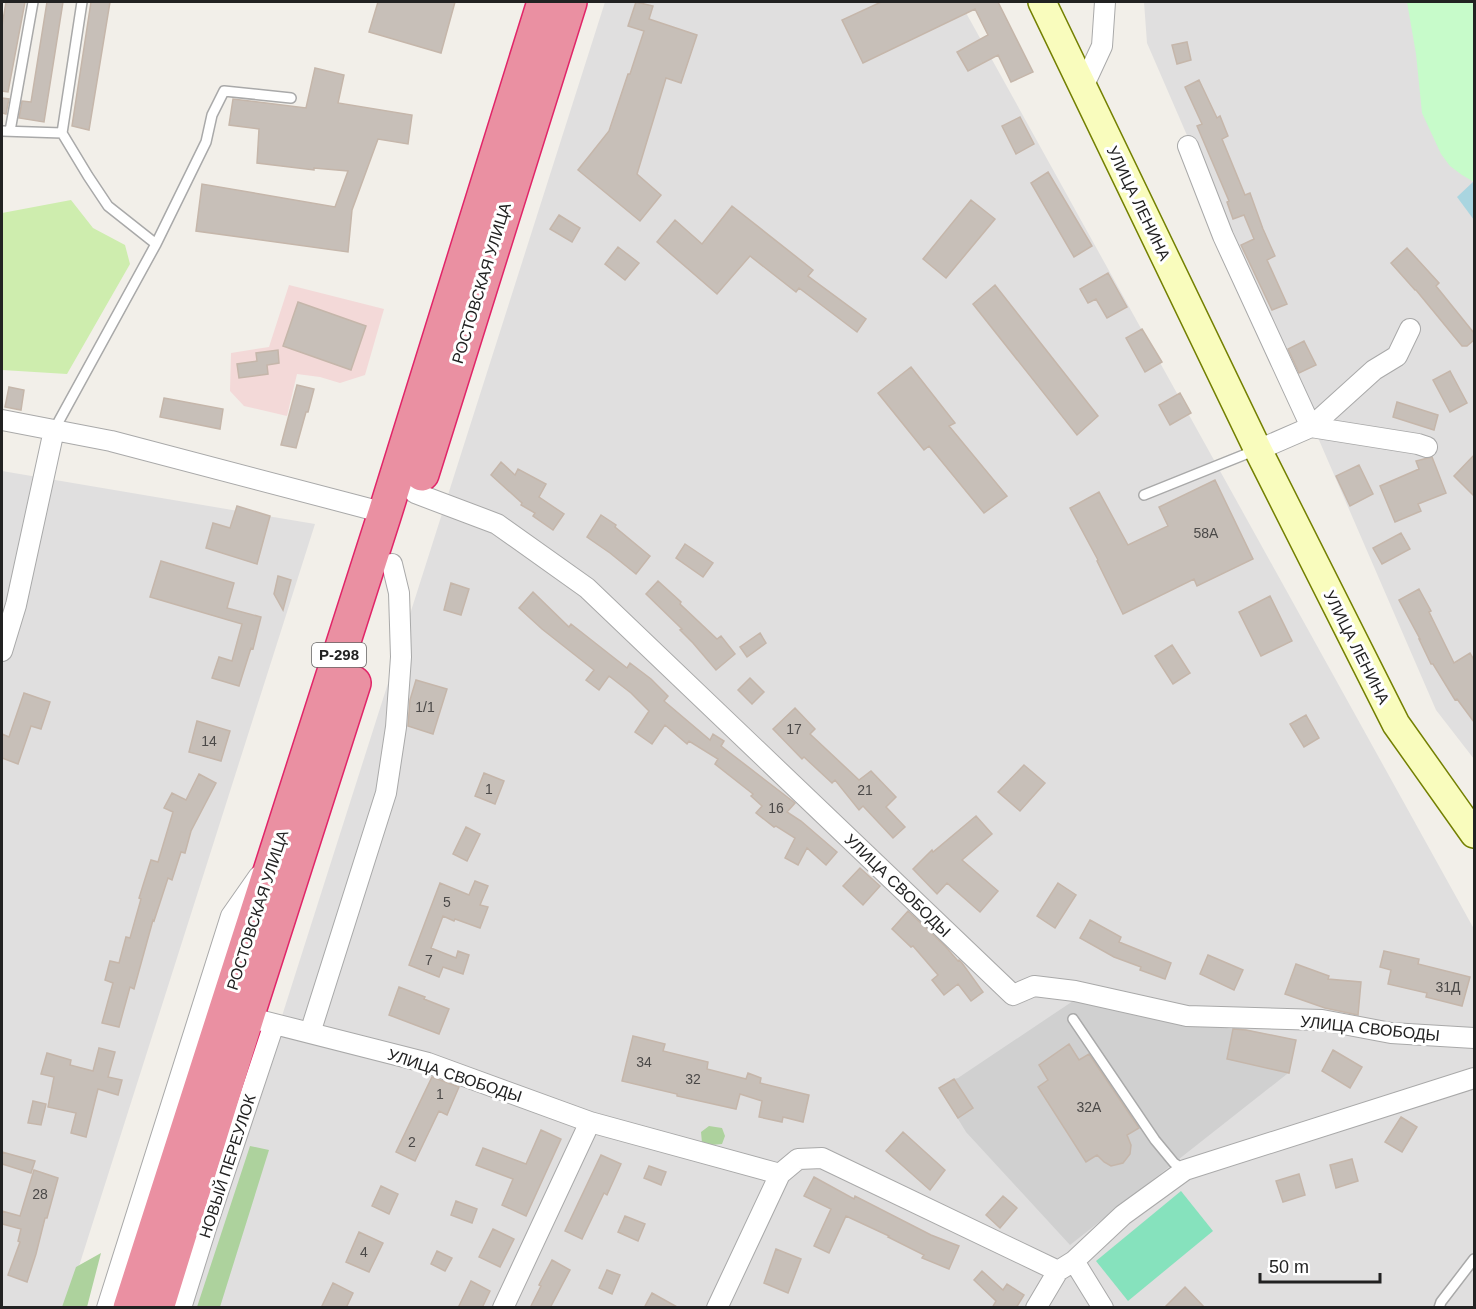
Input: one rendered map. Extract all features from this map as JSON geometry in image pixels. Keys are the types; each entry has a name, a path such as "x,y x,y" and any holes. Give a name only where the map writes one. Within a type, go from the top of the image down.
{"highway":[{"name":"РОСТОВСКАЯ УЛИЦА","path":"130,1308 385,513 544,2"},
{"name":"РОСТОВСКАЯ УЛИЦА","path":"157,1308 261,1021 393,564 570,2"}],"main road":[{"name":"УЛИЦА ЛЕНИНА","path":"1042,2 1258,450 1396,724 1474,834"}],"street":[{"path":"1083,87 1102,46 1105,2"},
{"path":"1188,146 1223,236 1311,427"},
{"path":"1258,450 1311,427 1374,370 1396,356 1410,329"},
{"path":"2,420 111,441 385,513"},
{"path":"1311,427 1427,447"},
{"path":"2,651 16,605 54,430"},
{"name":"УЛИЦА СВОБОДЫ","path":"415,493 497,524 587,588 1013,995 1034,986 1075,991 1187,1016 1322,1020 1391,1033 1474,1038"},
{"name":"РОСТОВСКАЯ УЛИЦА","path":"310,1033 386,793 396,727 401,657 399,593 393,564"},
{"path":"107,1308 231,916 275,854"},
{"name":"УЛИЦА СВОБОДЫ","path":"261,1021 428,1063 590,1122 780,1174"},
{"name":"НОВЫЙ ПЕРЕУЛОК","path":"181,1308 210,1217 261,1021"},
{"path":"1036,1308 1066,1266 1124,1215 1185,1170 1474,1078"},
{"path":"503,1308 590,1122"},
{"path":"717,1308 780,1174 798,1158 822,1158 1066,1266 1103,1308"}],"lane":[{"path":"33,2 6,131 63,133"},
{"path":"82,2 63,133 108,206 156,244"},
{"path":"54,430 156,244 206,142 212,115 224,90 291,98"},
{"path":"1144,495 1258,450"},
{"path":"1073,1019 1155,1140 1174,1162 1185,1170"},
{"path":"1439,1308 1474,1259"}],"shaded area":[{"path":"605,2 960,2 1474,929 1474,1307 189,1308"},
{"path":"1144,2 1444,2 1474,146 1474,759 1436,710 1147,43"},
{"path":"289,285 384,309 365,375 340,383 297,374 287,416 244,406 230,391 231,353 269,347"},
{"path":"2,471 315,524 66,1307 2,1307"},
{"path":"1073,1001 1232,1029 1234,1027 1296,1040 1287,1074 1070,1245 966,1132 939,1088 958,1078"}],"green space":[{"path":"1407,2 1474,2 1474,182 1450,166 1441,154 1422,113 1416,54"},
{"path":"71,200 93,228 125,245 130,264 67,374 2,370 2,213"},
{"path":"709,1126 722,1128 725,1136 722,1144 702,1143 701,1132"},
{"path":"250,1146 269,1150 220,1307 197,1307"},
{"path":"1181,1191 1213,1231 1128,1301 1096,1261"},
{"path":"101,1253 87,1307 62,1307 76,1267"}],"water":[{"path":"1474,181 1474,220 1457,197"}],"building":[{"path":"6,2 25,2 8,92 2,91 2,26"},
{"path":"47,2 63,2 44,122 19,118 22,101 31,102"},
{"path":"91,2 110,2 89,130 72,126"},
{"path":"378,2 455,2 441,53 369,32"},
{"path":"636,2 653,6 649,19 697,35 681,83 666,78 637,174 661,195 640,221 578,170 609,131 628,74 630,74 644,31 628,26"},
{"path":"881,2 998,2 1033,72 1011,82 998,55 968,71 957,52 988,35 975,9 863,63 842,20"},
{"path":"1187,42 1191,60 1177,64 1172,45"},
{"path":"315,68 344,75 338,103 412,115 408,144 378,139 352,210 348,252 196,231 202,184 335,207 348,171 314,168 314,170 257,163 259,129 229,125 233,99 306,108"},
{"path":"1199,80 1217,118 1220,116 1228,136 1222,139 1245,195 1250,193 1275,256 1267,260 1287,304 1272,310 1241,245 1254,239 1244,215 1233,219 1227,202 1229,201 1197,126 1202,124 1185,87"},
{"path":"2,98 9,99 6,114 2,113"},
{"path":"1020,117 1034,144 1016,154 1002,126"},
{"path":"1048,172 1092,246 1074,257 1031,183"},
{"path":"971,200 995,219 946,278 923,259"},
{"path":"732,206 813,270 808,276 866,319 857,332 799,288 796,292 750,256 717,294 657,242 675,220 702,244"},
{"path":"559,215 580,228 572,242 550,229"},
{"path":"618,247 639,263 625,280 605,264"},
{"path":"1407,248 1439,283 1436,286 1474,333 1474,340 1467,346 1462,346 1391,263"},
{"path":"1108,273 1127,307 1107,318 1096,299 1088,303 1080,289"},
{"path":"995,285 1098,416 1077,435 973,304"},
{"path":"298,302 366,326 351,370 283,346"},
{"path":"1142,329 1162,362 1145,372 1126,338"},
{"path":"1304,341 1316,365 1299,373 1288,349"},
{"path":"278,350 279,363 267,365 268,374 239,378 237,364 257,361 256,353"},
{"path":"911,367 955,423 949,426 1007,496 984,513 929,446 924,450 878,393"},
{"path":"1450,371 1467,403 1450,412 1433,380"},
{"path":"297,385 314,389 296,448 281,445"},
{"path":"9,387 24,390 21,410 5,407"},
{"path":"1180,393 1191,413 1170,425 1159,405"},
{"path":"164,398 223,409 220,429 160,417"},
{"path":"1397,402 1438,415 1434,430 1393,417"},
{"path":"1474,455 1474,496 1454,476"},
{"path":"1432,457 1446,493 1418,504 1421,511 1395,522 1380,486 1419,469 1416,461"},
{"path":"501,462 515,475 518,469 546,484 539,497 564,514 553,530 533,516 535,513 521,505 522,503 491,475"},
{"path":"1359,465 1373,494 1350,506 1336,476"},
{"path":"1215,480 1253,559 1197,586 1194,579 1123,614 1070,508 1099,492 1128,545 1168,526 1159,507"},
{"path":"237,506 270,516 257,564 206,548 213,523 230,528"},
{"path":"601,515 616,525 615,527 650,556 636,574 587,537"},
{"path":"1401,533 1410,549 1382,564 1373,548"},
{"path":"685,544 713,563 703,577 676,558"},
{"path":"161,561 234,583 227,608 261,617 253,649 251,648 239,686 212,678 219,657 232,661 242,624 150,597"},
{"path":"278,576 291,580 283,610 274,594"},
{"path":"658,581 717,639 721,636 735,654 716,670 680,630 682,629 646,594"},
{"path":"451,583 469,589 461,615 444,610"},
{"path":"1419,589 1454,663 1470,653 1474,660 1474,722 1457,699 1455,700 1431,664 1399,600"},
{"path":"533,592 569,627 571,624 627,668 630,663 651,679 668,696 664,701 710,740 713,734 724,741 721,746 795,803 787,812 837,852 826,865 807,848 798,865 785,858 795,838 776,826 774,827 756,813 762,806 751,796 753,794 715,764 718,759 689,741 687,744 665,725 652,744 635,732 649,711 609,676 599,690 586,680 594,670 519,608"},
{"path":"1270,596 1292,641 1261,656 1239,612"},
{"path":"760,633 766,643 747,657 740,647"},
{"path":"1172,645 1190,673 1173,684 1155,656"},
{"path":"750,678 764,692 752,704 738,690"},
{"path":"416,680 447,689 433,734 408,726 410,700"},
{"path":"24,693 50,702 41,729 31,726 18,764 2,758 2,734 9,737"},
{"path":"795,708 815,729 810,734 859,780 871,771 896,797 886,807 905,827 893,838 863,806 859,810 835,780 832,783 804,757 802,759 773,729"},
{"path":"1306,715 1319,738 1304,747 1290,724"},
{"path":"197,721 230,731 221,761 189,752"},
{"path":"1024,765 1045,783 1020,811 998,792"},
{"path":"484,773 504,781 495,804 475,796"},
{"path":"199,774 216,783 191,831 185,853 181,852 172,880 168,878 153,920 134,989 130,987 119,1027 102,1023 113,983 105,980 110,961 119,963 126,937 130,938 151,860 158,862 173,812 164,808 172,793 186,800"},
{"path":"976,816 992,834 962,860 998,891 980,912 947,883 937,894 913,869 932,850 933,852"},
{"path":"466,827 480,834 467,861 453,854"},
{"path":"860,868 880,886 863,905 843,886"},
{"path":"475,881 488,886 480,905 488,907 480,928 443,916 431,948 456,958 458,951 469,955 463,974 443,967 439,977 409,965 440,883 469,895"},
{"path":"1058,883 1076,895 1055,928 1037,916"},
{"path":"908,911 962,963 983,992 971,1001 958,984 944,995 932,980 938,975 913,946 911,947 892,929"},
{"path":"1090,920 1121,937 1119,942 1171,963 1165,979 1140,970 1141,967 1114,957 1080,938"},
{"path":"1384,951 1419,959 1418,964 1470,977 1462,1006 1426,997 1427,993 1388,984 1391,970 1380,967"},
{"path":"1208,955 1243,970 1234,990 1200,974"},
{"path":"1296,964 1329,976 1328,979 1361,982 1358,1015 1325,1008 1285,994"},
{"path":"399,987 449,1009 439,1034 389,1015"},
{"path":"1233,1029 1296,1040 1289,1073 1227,1059"},
{"path":"633,1036 665,1044 663,1051 708,1062 707,1069 746,1079 748,1073 761,1078 760,1083 809,1095 803,1122 783,1117 782,1122 759,1117 762,1101 740,1094 736,1109 622,1081"},
{"path":"1069,1044 1079,1060 1089,1054 1139,1128 1127,1135 1131,1145 1130,1154 1123,1163 1111,1166 1097,1155 1086,1162 1038,1087 1048,1080 1039,1065"},
{"path":"99,1048 115,1052 108,1077 122,1080 118,1095 98,1089 86,1137 71,1133 76,1113 48,1107 54,1077 41,1074 47,1053 71,1060 70,1065 93,1071"},
{"path":"1333,1050 1362,1067 1350,1088 1322,1071"},
{"path":"432,1077 459,1087 447,1115 439,1111 415,1161 396,1152"},
{"path":"954,1079 973,1108 958,1118 939,1088"},
{"path":"33,1101 46,1104 41,1125 28,1123"},
{"path":"1401,1117 1417,1127 1402,1152 1385,1142"},
{"path":"541,1130 561,1139 526,1216 502,1205 513,1179 476,1165 483,1148 526,1164"},
{"path":"903,1132 945,1170 930,1190 886,1151"},
{"path":"2,1152 35,1161 31,1173 2,1164"},
{"path":"601,1155 621,1164 607,1195 604,1193 582,1239 565,1231"},
{"path":"1352,1159 1358,1181 1336,1188 1330,1165"},
{"path":"649,1166 666,1172 661,1185 644,1178"},
{"path":"34,1170 58,1178 27,1282 8,1275 20,1242 18,1241 21,1229 2,1224 2,1211 20,1216"},
{"path":"1299,1174 1305,1195 1283,1202 1276,1181"},
{"path":"814,1177 854,1199 855,1196 931,1235 959,1246 949,1269 922,1258 924,1255 846,1216 829,1253 814,1246 831,1209 804,1196"},
{"path":"381,1186 398,1194 389,1214 372,1206"},
{"path":"1003,1196 1017,1208 1000,1228 986,1215"},
{"path":"456,1201 477,1209 472,1223 451,1215"},
{"path":"625,1216 645,1224 638,1241 618,1232"},
{"path":"493,1229 514,1239 500,1267 479,1257"},
{"path":"359,1232 383,1243 369,1272 346,1262"},
{"path":"776,1249 801,1259 788,1293 764,1283"},
{"path":"437,1251 452,1258 445,1271 431,1264"},
{"path":"552,1260 570,1270 550,1308 530,1308 541,1286 539,1285"},
{"path":"607,1270 620,1275 612,1294 599,1288"},
{"path":"982,1271 1003,1290 1007,1284 1024,1295 1016,1308 992,1308 996,1301 974,1280"},
{"path":"471,1281 490,1291 482,1308 458,1308"},
{"path":"333,1283 353,1293 346,1308 321,1308"},
{"path":"1185,1287 1205,1308 1164,1308"},
{"path":"652,1293 679,1308 644,1308"}]}
